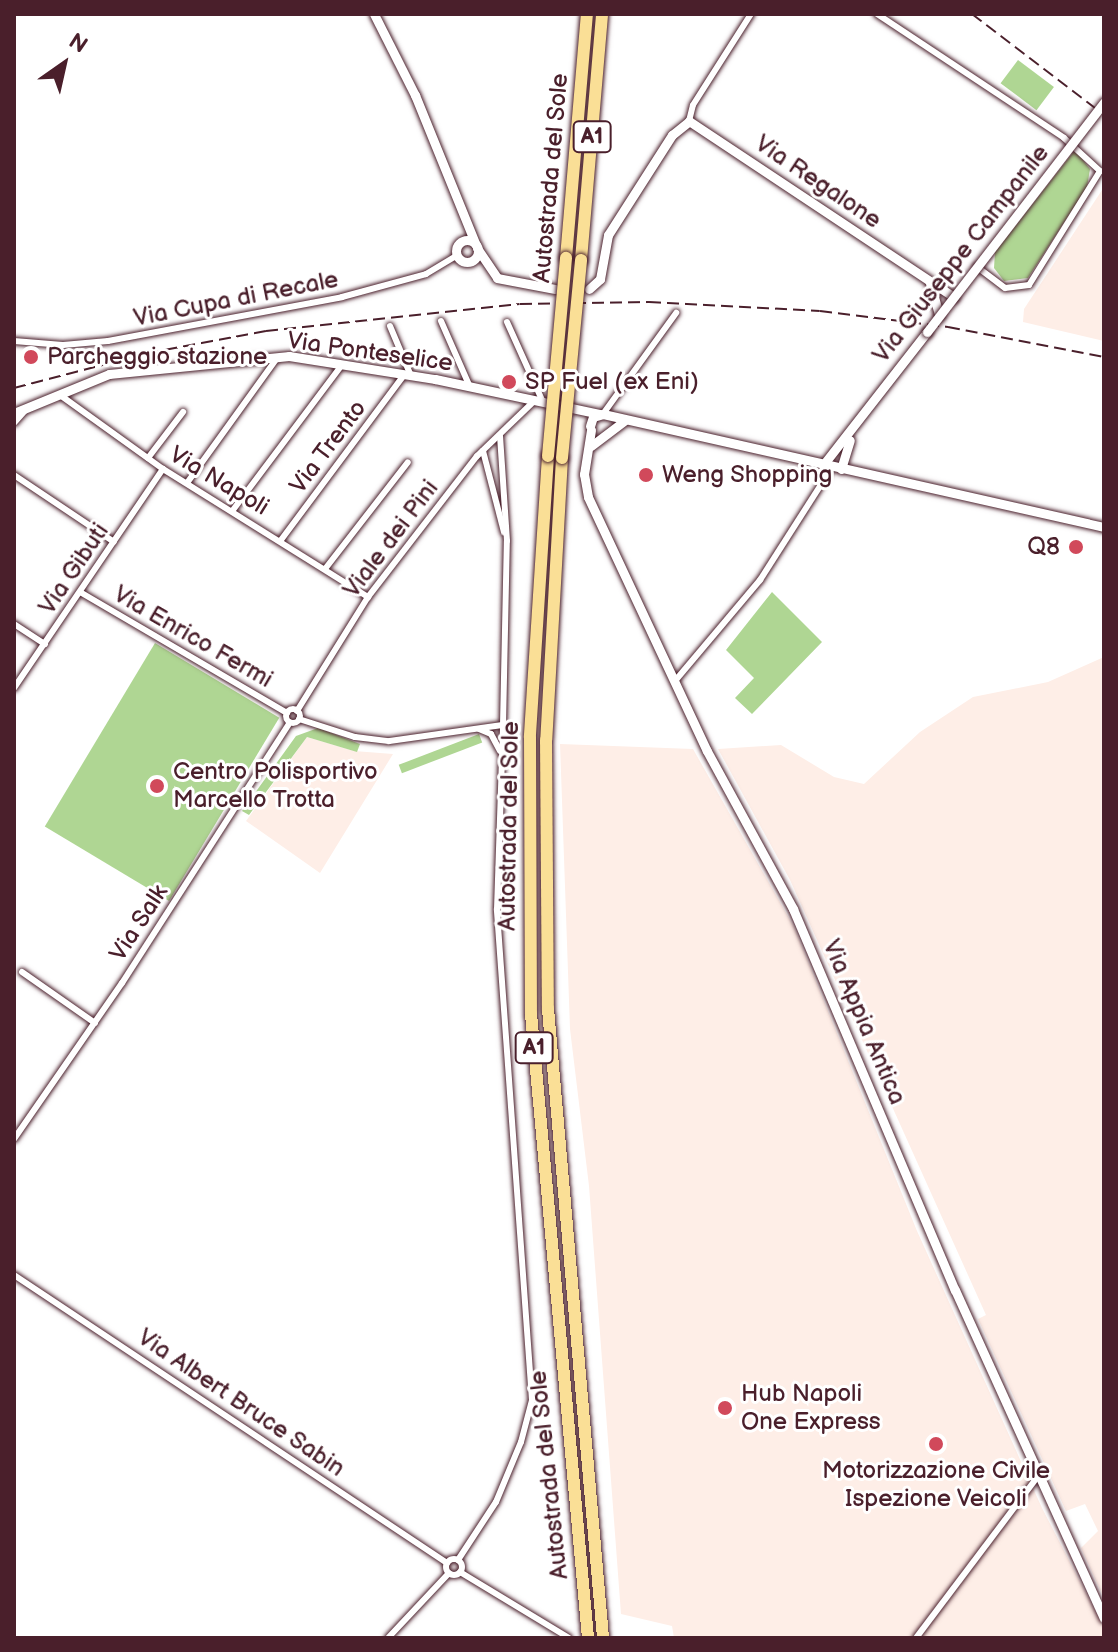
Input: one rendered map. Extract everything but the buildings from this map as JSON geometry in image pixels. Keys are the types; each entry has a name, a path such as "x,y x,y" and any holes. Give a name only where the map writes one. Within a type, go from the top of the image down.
{"highway":[{"name":"Autostrada del Sole","path":"587,14 548,456 530,751 531,1014 588,1638"},
{"name":"Autostrada del Sole","path":"602,14 562,458 546,740 548,1009 603,1638"}],"street":[{"path":"374,14 415,95 468,227 488,267 502,281 555,289"},
{"path":"589,289 600,279 608,235 672,135 689,121 693,105 751,14"},
{"path":"877,14 1091,159 1100,174 1066,231 1024,287 1005,288 977,267"},
{"name":"Via Giuseppe Campanile","path":"826,469 939,315 1104,102"},
{"name":"Via Regalone","path":"689,121 954,297"},
{"path":"468,227 456,256 488,267"},
{"path":"460,242 477,246"},
{"path":"469,262 477,246"},
{"name":"Via Cupa di Recale","path":"14,341 108,341 328,300 426,274 456,256"},
{"path":"925,278 938,298 939,315"},
{"path":"591,428 676,313"},
{"path":"441,321 471,388"},
{"path":"507,322 544,405"},
{"path":"390,326 408,375"},
{"path":"187,483 277,358"},
{"name":"Via Ponteselice","path":"19,412 56,392 109,374 277,358 408,375 532,403 603,414 826,469 841,469 1104,527"},
{"path":"233,510 342,365"},
{"name":"Via Trento","path":"281,540 408,375"},
{"name":"Via Napoli","path":"56,392 163,469 368,597"},
{"name":"Viale dei Pini","path":"298,715 368,597 483,451 532,403"},
{"path":"14,423 19,412"},
{"path":"148,458 183,412"},
{"path":"580,412 591,428 606,433"},
{"path":"603,414 606,433"},
{"path":"589,449 624,421"},
{"name":"Via Appia Antica","path":"591,428 584,474 588,497 675,681 793,909 1104,1618"},
{"name":"Via Giuseppe Campanile","path":"841,469 853,433"},
{"path":"449,1573 447,1563 458,1560 496,1502 532,1400 497,909 507,541 500,436"},
{"path":"483,451 507,541"},
{"path":"325,569 408,462"},
{"name":"Via Gibuti","path":"14,688 163,469"},
{"path":"675,681 760,580 826,469"},
{"path":"14,475 114,542"},
{"name":"Via Enrico Fermi","path":"80,592 287,713"},
{"path":"14,624 45,644"},
{"path":"298,715 290,722 287,713 298,715 355,737 389,741 503,725"},
{"name":"Via Salk","path":"15,1135 95,1023 290,722"},
{"path":"479,729 491,734 502,757"},
{"path":"22,972 95,1023"},
{"name":"Via Albert Bruce Sabin","path":"14,1275 447,1563"},
{"path":"916,1638 1039,1475"},
{"path":"458,1560 460,1572"},
{"path":"388,1638 449,1573 460,1572 569,1638"}],"shaded area":[{"path":"1102,190 1104,341 1023,322 1024,309"},
{"path":"1104,657 1102,1594 1081,1548 1098,1531 1085,1504 1066,1511 978,1319 986,1315 790,880 718,749 781,745 834,777 864,784 920,732 973,697 1048,682"},
{"path":"307,737 354,751 393,754 320,873 246,821"},
{"path":"560,744 693,749 794,927 917,1231 1042,1508 1104,1628 1104,1638 674,1638 672,1626 621,1614 589,1186 570,1029"}],"green space":[{"path":"1018,60 1054,87 1036,110 1001,83"},
{"path":"1075,150 1090,169 1087,187 1028,278 1004,281 994,268 995,252"},
{"path":"772,592 822,642 752,714 735,698 754,678 726,650"},
{"name":"Centro Polisportivo Marcello Trotta","path":"155,643 279,718 169,901 45,826"},
{"path":"318,728 360,744 357,752 307,737 249,815 242,811 296,736"},
{"path":"479,734 482,742 402,773 399,765"}],"railway":[{"path":"972,14 1104,115"},
{"path":"14,388 148,353 266,331 520,304 649,302 820,311 948,327 1104,357"}],"place":[{"name":"Parcheggio stazione","path":"31,357"},
{"name":"SP Fuel (ex Eni)","path":"509,382"},
{"name":"Weng Shopping","path":"646,475"},
{"name":"Q8","path":"1076,547"},
{"name":"Centro Polisportivo Marcello Trotta","path":"157,786"},
{"name":"Hub Napoli One Express","path":"725,1408"},
{"name":"Motorizzazione Civile Ispezione Veicoli","path":"936,1444"}]}
